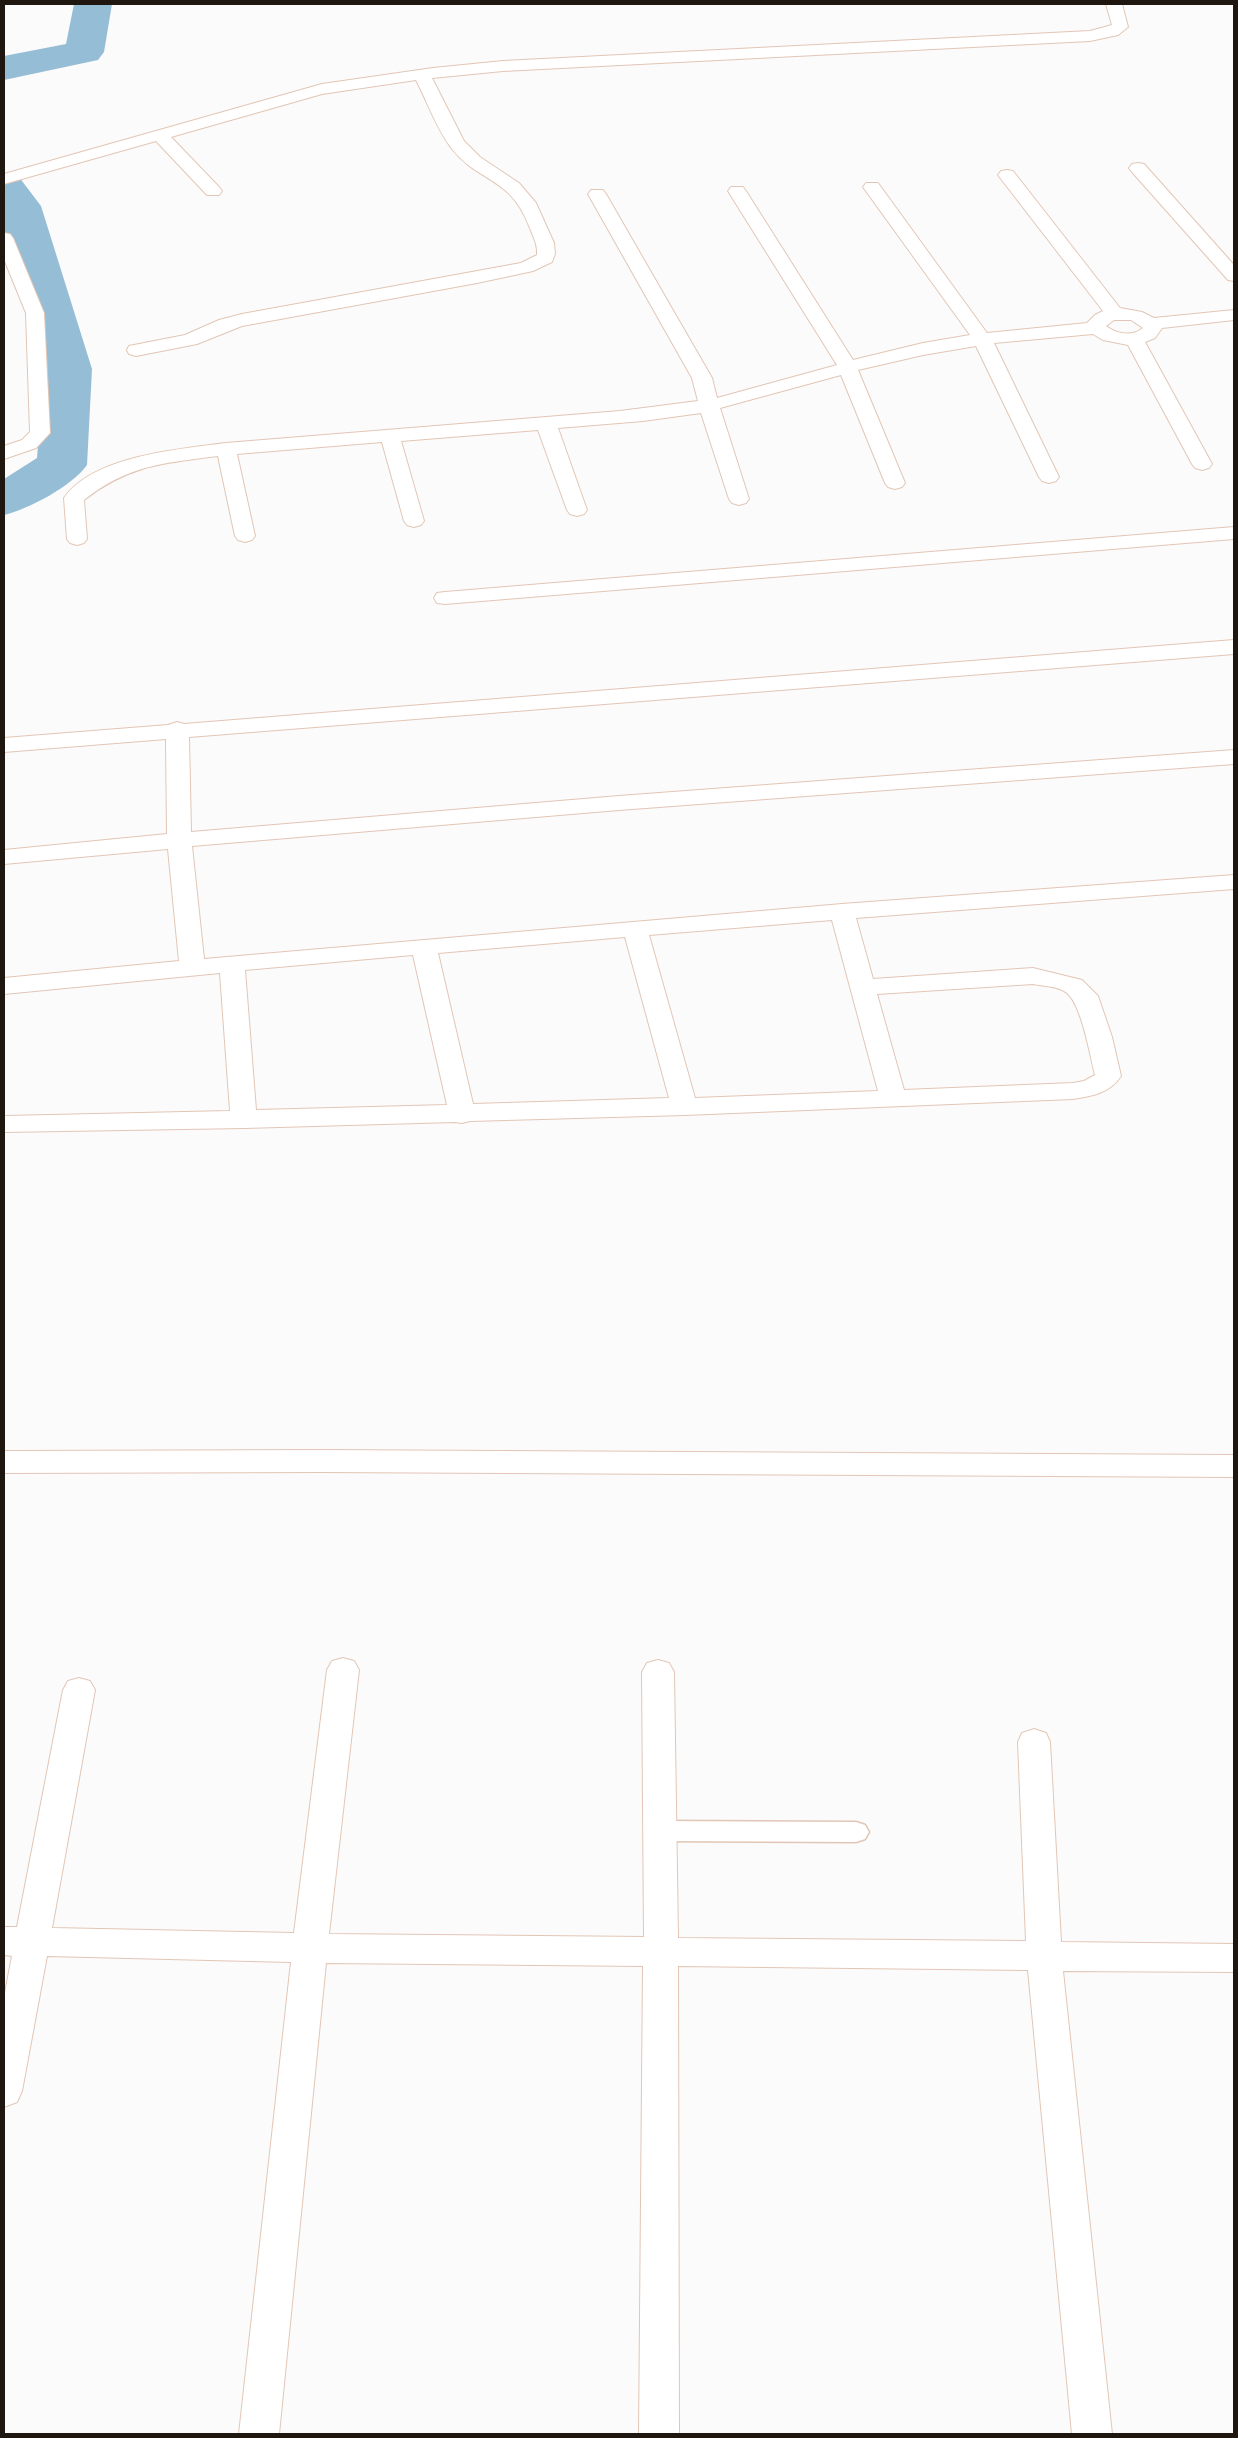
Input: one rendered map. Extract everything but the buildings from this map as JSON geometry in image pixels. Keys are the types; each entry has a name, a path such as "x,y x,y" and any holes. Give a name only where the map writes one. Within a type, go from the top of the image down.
{"street":[{"path":"4,179 267,103 322,89 503,66 1090,36 1112,32 1120,27 1114,4"},
{"path":"136,350 190,340 226,324 242,320 477,278 527,267 546,258 548,250 533,214 523,198 508,182 477,164 462,151 447,126 422,75"},
{"path":"160,135 213,191"},
{"path":"1138,168 1234,276"},
{"path":"1006,175 1115,314"},
{"path":"872,187 982,339 1049,477"},
{"path":"736,191 847,366 895,484"},
{"path":"597,194 702,378 711,404 713,420 739,498"},
{"path":"4,238 34,313 40,434 29,444 4,453"},
{"path":"1097,328 1096,323 1100,319 1115,314 1136,316 1151,324 1234,315"},
{"path":"77,539 74,498 93,483 123,467 147,460 226,450 649,414 711,404 847,366 924,349 982,339 1097,328 1111,337 1134,339 1150,333 1153,329 1151,324"},
{"path":"1134,339 1202,464"},
{"path":"546,423 577,510"},
{"path":"390,436 414,521"},
{"path":"226,450 245,536"},
{"path":"445,598 1234,534"},
{"path":"4,745 177,729 1234,646"},
{"path":"177,729 179,840 192,968"},
{"path":"4,857 179,840 942,778 1234,757"},
{"path":"4,986 232,963 842,911 1234,882"},
{"path":"842,911 893,1099"},
{"path":"635,930 685,1107"},
{"path":"424,948 462,1115"},
{"path":"232,963 244,1120"},
{"path":"4,1124 462,1115 893,1099 1073,1091 1099,1084 1105,1081 1108,1076 1099,1037 1084,996 1073,985 1054,979 1033,976 864,987"},
{"path":"4,1462 323,1461 1234,1466"},
{"path":"259,2434 310,1948 343,1670"},
{"path":"658,1672 661,1951 659,2434"},
{"path":"4,2091 18,1941 79,1690"},
{"path":"1034,1742 1044,1956 1092,2434"},
{"path":"18,1941 310,1948 1234,1958"}],"lane":[{"path":"660,1831 856,1832"}],"waterway":[{"path":"4,68 84,52 93,4"},
{"path":"4,186 19,206 68,369 62,465 4,500"}]}
